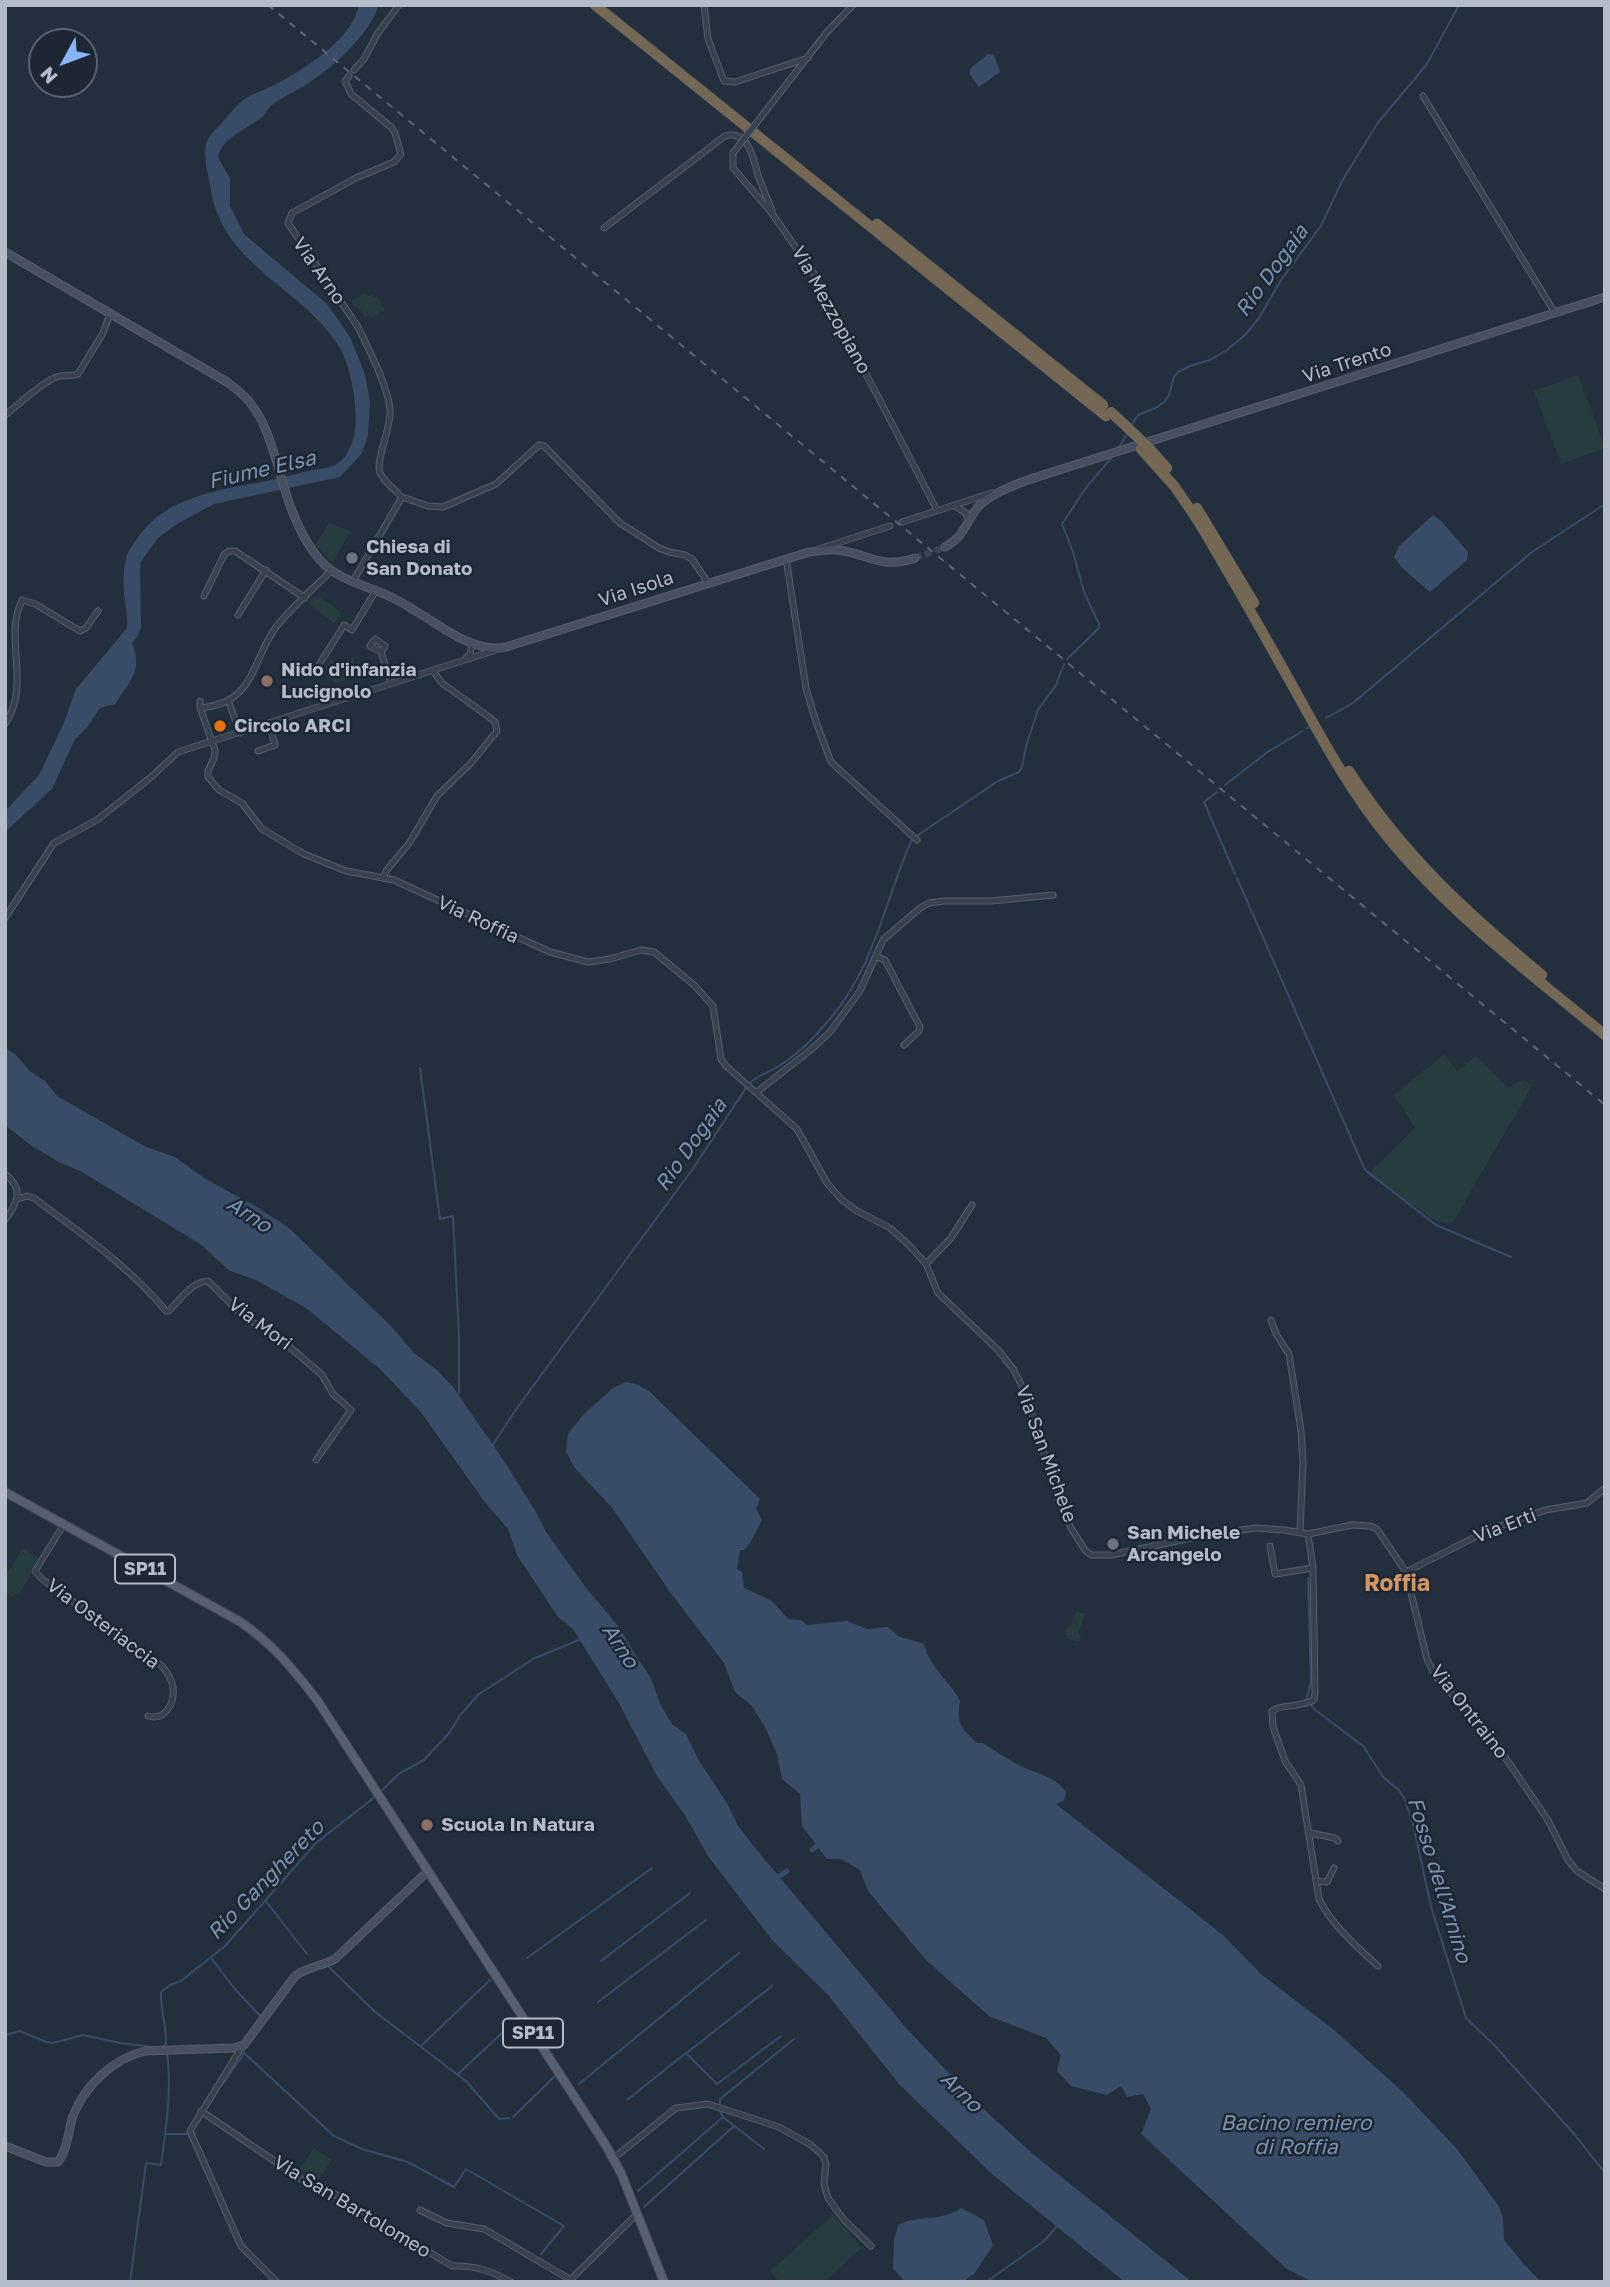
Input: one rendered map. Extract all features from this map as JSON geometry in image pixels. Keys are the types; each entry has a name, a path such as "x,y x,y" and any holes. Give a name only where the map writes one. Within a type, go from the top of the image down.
{"highway":[{"path":"594,5 1109,414"},
{"path":"604,5 1109,414 1171,472 1204,517 1337,752 1398,838 1480,924 1605,1027"},
{"path":"1144,448 1196,518 1332,755 1357,796 1390,840 1447,902 1478,931 1605,1035"}],"main road":[{"name":"SP11","path":"5,1492 239,1621 258,1633 279,1653 317,1700 614,2158 664,2282"}],"street":[{"path":"354,70 364,59 377,33 399,5"},
{"path":"704,5 708,39 724,81 735,82 808,58"},
{"name":"Via Mezzopiano","path":"853,5 827,32 733,153 733,169 778,222 813,272 937,510"},
{"name":"Via Arno","path":"349,76 345,81 348,90 391,127 401,154 394,162 356,178 292,213 288,223 358,327 387,394 390,422 379,464 380,472 401,497"},
{"path":"1423,96 1555,313"},
{"path":"604,228 724,136 732,134 746,142 764,193 778,222"},
{"path":"5,252 227,382 243,394 260,420 309,547 331,571 393,598 475,645 492,649 506,647"},
{"name":"Via Trento","path":"1004,490 1605,297"},
{"path":"5,415 50,380 78,374 103,333 110,314"},
{"path":"353,581 401,497 443,508 496,484 539,445 544,446 620,523 659,548 692,559 708,583"},
{"path":"902,522 952,506 963,506 1004,490"},
{"path":"945,547 957,539 983,502 1004,490"},
{"path":"963,506 970,513 975,512"},
{"path":"963,506 968,516 967,526"},
{"name":"Via Isola","path":"5,918 54,843 97,820 178,752 786,558 850,542 859,536 890,526"},
{"path":"845,551 841,545 850,542 863,557"},
{"name":"Via Isola","path":"845,551 850,550 850,542"},
{"path":"204,596 223,555 235,551 305,598"},
{"name":"Via Isola","path":"809,552 845,551 893,563 915,558"},
{"path":"786,558 806,688 831,762 917,840"},
{"path":"238,615 266,570"},
{"path":"213,740 200,705 228,700 238,694 251,679 272,633 331,571"},
{"path":"317,668 344,625 352,630 376,590"},
{"path":"5,724 18,697 16,620 22,600 35,604 80,631 86,628 98,611"},
{"path":"473,658 475,645"},
{"path":"465,660 475,645"},
{"path":"381,652 391,683"},
{"path":"384,877 417,831 437,796 471,763 497,731 495,722 489,716 442,683 433,671"},
{"path":"228,700 240,733"},
{"path":"258,751 275,745 269,723"},
{"name":"Via Roffia","path":"213,740 214,758 208,777 219,790 242,803 262,829 304,853 346,871 369,877 384,877 529,944 576,960 597,961 635,951 654,952 694,985 713,1006 721,1059 755,1090"},
{"path":"755,1090 813,1048 830,1032 854,1002 883,940 913,912 929,903 944,901 992,901 1054,895"},
{"path":"877,957 887,964 920,1027 904,1045"},
{"name":"Via San Michele","path":"755,1090 803,1136 831,1188 857,1211 890,1228 926,1264 938,1293 998,1350 1014,1370 1026,1395 1058,1499 1085,1550"},
{"path":"5,1174 10,1177 18,1192 18,1204 5,1220"},
{"name":"Via Mori","path":"18,1199 27,1196 34,1198 117,1262 166,1311 200,1282 208,1282 243,1316 296,1352 322,1375 333,1394 351,1410 316,1460"},
{"path":"926,1264 951,1238 972,1205"},
{"path":"1271,1320 1276,1334 1289,1354 1301,1431 1303,1462 1300,1533"},
{"name":"Via Erti","path":"1406,1572 1491,1529 1546,1510 1587,1503 1605,1488"},
{"name":"Via Osteriaccia","path":"64,1524 35,1571 42,1579 162,1666 170,1676 173,1688 172,1703 163,1716 149,1717"},
{"name":"Via Ontraino","path":"1085,1550 1091,1555 1111,1555 1255,1528 1308,1534 1334,1528 1370,1526 1377,1529 1406,1572 1427,1659 1435,1676 1487,1731 1548,1820 1568,1860 1577,1871 1605,1889"},
{"path":"1308,1534 1313,1568 1313,1656 1316,1684 1314,1700 1303,1705 1278,1707 1272,1711 1271,1717 1285,1760 1301,1785 1319,1899 1324,1910 1378,1966"},
{"path":"1270,1546 1275,1574 1313,1568"},
{"path":"1310,1833 1338,1841"},
{"path":"1317,1881 1326,1882 1334,1868"},
{"path":"277,2282 239,2242 190,2128 240,2047 295,1976 303,1970 335,1959 428,1871"},
{"path":"5,2146 46,2162 58,2162 78,2107 95,2082 111,2067 145,2051 240,2047"},
{"path":"614,2158 676,2108 708,2104 779,2127 811,2145 824,2157 824,2184 828,2198 844,2220 871,2246"},
{"name":"Via San Bartolomeo","path":"201,2111 311,2186 323,2188 452,2266 470,2266 491,2271 511,2282"},
{"path":"420,2210 447,2223 484,2229 569,2281 637,2214"}],"green space":[{"path":"364,293 369,296 372,294 374,298 376,296 385,310 371,318 369,315 365,318 351,301"},
{"path":"1578,375 1605,448 1561,464 1534,391"},
{"path":"329,523 351,531 332,563 315,545"},
{"path":"318,595 342,613 334,623 309,604"},
{"path":"353,657 358,675 336,683 321,673 331,659 344,668"},
{"path":"1444,1054 1457,1071 1476,1056 1508,1088 1524,1079 1532,1086 1452,1224 1436,1221 1368,1174 1415,1128 1394,1095"},
{"path":"23,1548 38,1558 18,1596 15,1594 13,1597 5,1592 5,1576"},
{"path":"1076,1611 1085,1614 1078,1634 1081,1636 1079,1642 1065,1638 1067,1627 1070,1627"},
{"path":"314,2148 332,2160 314,2186 296,2174"},
{"path":"833,2215 862,2248 824,2282 779,2282 770,2271"}],"water":[{"path":"359,5 378,5 369,26 340,59 319,76 271,106 262,117 230,139 218,157 230,179 230,206 244,234 327,304 350,337 365,374 370,402 368,435 362,453 340,477 214,504 177,524 158,538 140,563 141,627 132,643 136,661 130,682 115,704 100,708 74,741 52,789 5,832 5,811 39,775 63,725 76,689 127,628 125,564 130,549 148,525 162,513 194,497 334,465 342,460 352,443 355,404 346,361 340,348 325,327 267,276 232,239 219,217 211,191 205,149 210,135 240,102 297,72 336,42 347,30"},
{"path":"988,54 994,55 1000,72 979,87 970,75 970,69"},
{"path":"1433,515 1468,552 1467,560 1430,592 1402,568 1394,557 1399,546"},
{"name":"Arno","path":"5,1048 45,1081 57,1096 146,1147 175,1157 204,1178 289,1228 391,1326 415,1354 437,1370 453,1387 504,1461 546,1532 587,1589 620,1628 651,1678 660,1704 672,1724 686,1734 738,1826 756,1849 907,2029 979,2105 1033,2154 1192,2282 1125,2282 992,2174 899,2084 828,1995 772,1940 708,1856 686,1817 657,1776 620,1705 573,1629 558,1617 517,1555 508,1529 484,1501 420,1411 380,1369 306,1308 256,1280 230,1271 200,1244 82,1172 32,1146 5,1125"},
{"name":"Bacino remiero di Roffia","path":"626,1382 649,1391 760,1499 756,1509 762,1520 750,1543 744,1550 740,1550 737,1569 742,1572 744,1588 772,1601 788,1619 801,1620 807,1625 847,1621 867,1629 888,1627 898,1636 924,1644 930,1660 960,1701 961,1725 977,1743 983,1743 1061,1786 1066,1792 1064,1801 1056,1804 1223,1935 1262,1975 1333,2029 1403,2092 1457,2149 1498,2205 1503,2217 1504,2240 1541,2282 1313,2282 1287,2269 1141,2134 1151,2109 1143,2094 1127,2097 1121,2086 1107,2095 1071,2086 1057,2071 1061,2055 1046,2038 989,2016 926,1960 868,1891 860,1870 841,1859 827,1859 802,1826 800,1794 782,1779 777,1754 752,1706 735,1692 724,1663 670,1592 613,1509 574,1467 566,1452 568,1434 583,1415 613,1388"},
{"path":"961,2208 984,2220 993,2245 974,2274 963,2282 905,2282 893,2268 894,2241 898,2225 946,2215"}],"waterway":[{"name":"Rio Dogaia","path":"1131,426 1138,415 1164,402 1178,372 1210,360 1227,350 1246,334 1259,318 1281,280 1321,226 1342,181 1377,124 1427,64 1459,5"},
{"name":"Rio Dogaia","path":"1117,450 1127,434"},
{"name":"Rio Dogaia","path":"1067,659 1099,628 1099,624 1084,592 1062,524 1085,489 1112,457"},
{"path":"1326,718 1353,703 1532,552 1605,504"},
{"name":"Rio Dogaia","path":"918,835 998,781 1019,772 1038,710 1056,685 1064,664"},
{"path":"1306,728 1310,727"},
{"path":"1225,785 1269,751 1303,731"},
{"path":"1217,792 1204,802 1235,874"},
{"name":"Rio Dogaia","path":"749,1084 798,1052 824,1026 844,1000 868,956 912,839"},
{"path":"1237,878 1365,1170 1436,1225 1511,1257"},
{"path":"420,1068 440,1219 453,1216 459,1393"},
{"name":"Rio Dogaia","path":"492,1446 692,1170 746,1088"},
{"name":"Fosso dell'Arnino","path":"1308,1578 1311,1682 1307,1698 1314,1709 1363,1746 1384,1778 1399,1790 1405,1800 1414,1828 1431,1907 1466,2018 1495,2046 1575,2135 1605,2173"},
{"name":"Rio Ganghereto","path":"380,1792 400,1773 424,1760 479,1694 533,1659 581,1639"},
{"name":"Rio Ganghereto","path":"162,2047 166,2044 166,2037 161,1992 181,1981 225,1946 316,1843 376,1796"},
{"path":"812,1850 817,1846"},
{"path":"527,1958 652,1868"},
{"path":"780,1876 787,1871"},
{"path":"601,1961 690,1893"},
{"path":"265,1900 307,1954"},
{"path":"598,2002 706,1920"},
{"path":"579,2084 739,1953"},
{"path":"212,1959 260,2016"},
{"path":"329,1967 374,2011 467,2082 499,2119 509,2118"},
{"path":"421,2046 490,1980"},
{"path":"688,2052 772,1986"},
{"path":"251,2041 266,2021"},
{"path":"457,2075 515,2021"},
{"name":"Rio Ganghereto","path":"5,2035 20,2031 53,2043 83,2035 153,2047"},
{"path":"627,2100 686,2053 717,2084 781,2036"},
{"path":"720,2106 720,2099 794,2039"},
{"path":"222,2085 245,2048"},
{"path":"130,2282 146,2163 161,2165 169,2095 167,2052"},
{"path":"243,2052 334,2136 362,2149 408,2162 454,2187 466,2169 564,2226 541,2254"},
{"path":"513,2117 555,2076"},
{"path":"720,2111 723,2117 764,2149"},
{"path":"638,2191 723,2117"},
{"path":"644,2207 734,2126"},
{"path":"167,2134 188,2134"},
{"path":"986,2282 1044,2241 1059,2224"}],"tunnel":[{"path":"915,558 945,547"}],"railway":[{"path":"268,5 1605,1105"}],"place":[{"name":"Chiesa di San Donato","path":"352,558"},
{"name":"Nido d'infanzia Lucignolo","path":"267,681"},
{"name":"Circolo ARCI","path":"220,726"},
{"name":"San Michele Arcangelo","path":"1113,1544"},
{"name":"Scuola In Natura","path":"427,1825"}],"district":[{"name":"Roffia","path":"1397,1584"}],"water label":[{"name":"Fiume Elsa","path":"262,470"}]}
